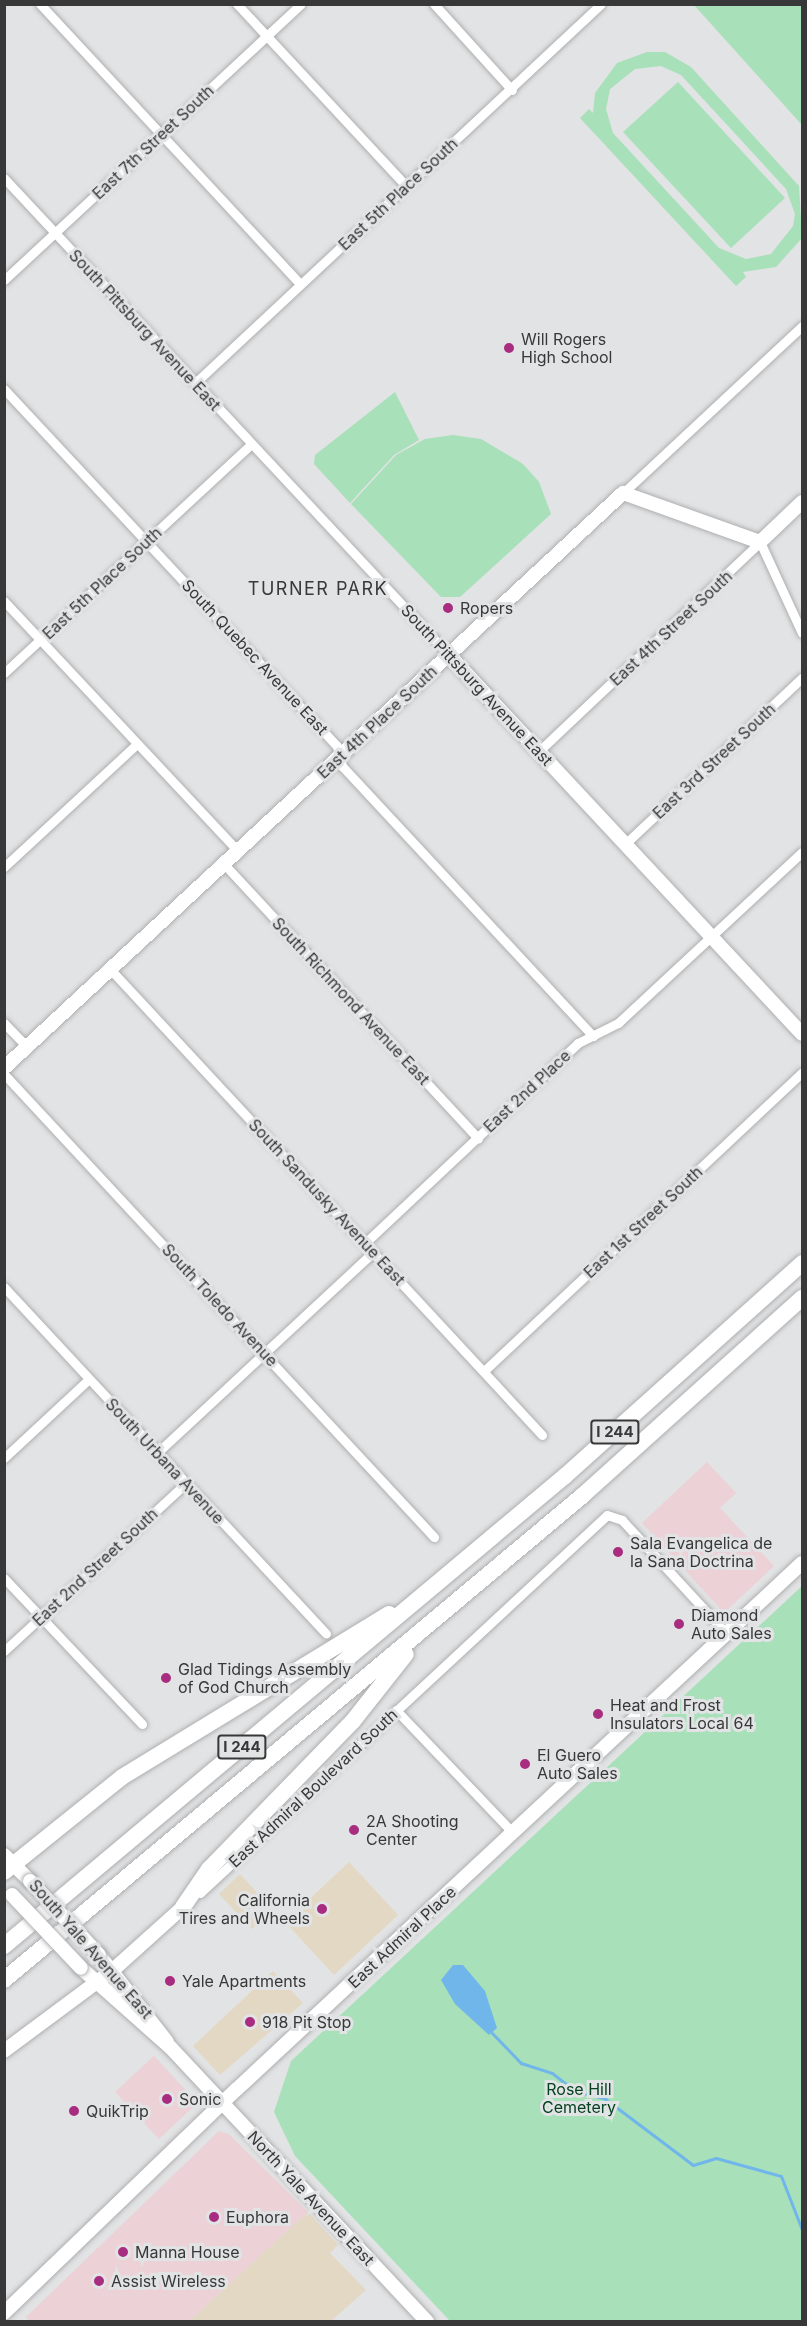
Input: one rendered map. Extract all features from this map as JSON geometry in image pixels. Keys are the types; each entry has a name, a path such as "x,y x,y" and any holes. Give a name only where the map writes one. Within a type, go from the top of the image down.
{"highway":[{"name":"I 244","path":"4,1946 423,1595 802,1263"},
{"name":"I 244","path":"4,1980 427,1627 802,1298"},
{"path":"8,1864 122,1777 423,1595"},
{"path":"183,1907 209,1869 353,1721 427,1627"}],"main road":[{"path":"623,493 760,542"},
{"name":"East 4th Place South","path":"4,1068 623,493"},
{"name":"East 4th Street South","path":"760,542 802,502"},
{"name":"South Pittsburg Avenue East","path":"449,655 801,1030"},
{"name":"East Admiral Place","path":"7,2306 802,1563"},
{"name":"South Yale Avenue East","path":"8,1864 30,1881 99,1954 171,2048 195,2074"},
{"name":"South Yale Avenue East","path":"8,1890 96,1983 171,2048"},
{"name":"East Admiral Boulevard South","path":"4,2051 113,1970 183,1907"},
{"name":"North Yale Avenue East","path":"195,2074 424,2320"}],"street":[{"path":"40,4 300,284"},
{"path":"237,4 406,186"},
{"name":"East 7th Street South","path":"4,280 301,4"},
{"path":"434,4 512,90"},
{"name":"East 5th Place South","path":"195,383 512,90 601,4"},
{"name":"South Pittsburg Avenue East","path":"4,178 449,655"},
{"name":"East 4th Place South","path":"623,493 802,326"},
{"name":"South Quebec Avenue East","path":"4,389 337,746 342,766 593,1036"},
{"name":"East 5th Place South","path":"4,674 251,444"},
{"path":"760,542 802,633"},
{"name":"East 4th Street South","path":"538,752 760,542"},
{"path":"4,602 238,851"},
{"name":"East 3rd Street South","path":"625,844 802,678"},
{"path":"4,867 137,744"},
{"name":"East 2nd Place","path":"365,1243 578,1043 618,1023 802,852"},
{"name":"South Richmond Avenue East","path":"224,864 478,1137"},
{"name":"South Sandusky Avenue East","path":"111,970 542,1435"},
{"path":"4,1023 27,1047"},
{"name":"East 1st Street South","path":"484,1371 802,1072"},
{"name":"South Toledo Avenue","path":"4,1074 434,1536"},
{"path":"158,1452 373,1252"},
{"name":"South Urbana Avenue","path":"4,1287 326,1634"},
{"path":"4,1458 89,1379"},
{"name":"East 2nd Street South","path":"4,1650 186,1483"},
{"name":"East Admiral Boulevard South","path":"183,1907 244,1854 530,1582 612,1515 727,1634"},
{"path":"4,1578 142,1724"},
{"path":"396,1710 513,1833"}],"shaded area":[{"path":"707,1462 736,1493 720,1508 774,1566 724,1613 642,1523"},
{"path":"349,1862 398,1915 334,1975 285,1922"},
{"path":"240,1874 273,1910 252,1929 219,1894"},
{"path":"273,1971 303,2003 220,2075 193,2046"},
{"path":"154,2056 194,2099 192,2108 159,2139 115,2092"},
{"path":"219,2131 229,2134 308,2212 189,2321 30,2322 26,2317"},
{"path":"308,2212 338,2245 330,2253 366,2290 331,2321 189,2321"}],"green space":[{"path":"694,5 802,5 802,125"},
{"path":"647,52 665,52 691,67 799,186 802,238 776,267 743,272 746,277 736,286 580,118 589,109 593,113 595,93 617,63","holes":["661,66 681,75 786,189 795,214 793,226 771,254 746,259 719,248 613,133 606,109 610,89 635,69"]},
{"path":"678,82 785,198 731,248 623,132"},
{"path":"395,392 419,440 394,455 350,503 314,464 315,455"},
{"path":"453,435 481,439 523,464 539,482 551,514 460,597 441,597 351,504 396,455 425,439"},
{"name":"Rose Hill Cemetery","path":"802,1586 802,2321 450,2321 295,2156 274,2112 291,2061"}],"water":[{"path":"453,1965 463,1965 485,1991 497,2028 489,2035 455,2004 441,1980"}],"waterway":[{"path":"492,2033 521,2063 552,2073 575,2091 604,2098 693,2165 716,2158 781,2176 802,2230"}],"place":[{"name":"Will Rogers High School","path":"509,348"},
{"name":"Ropers","path":"448,608"},
{"name":"Sala Evangelica de la Sana Doctrina","path":"618,1552"},
{"name":"Diamond Auto Sales","path":"679,1624"},
{"name":"Glad Tidings Assembly of God Church","path":"166,1678"},
{"name":"Heat and Frost Insulators Local 64","path":"598,1714"},
{"name":"El Guero Auto Sales","path":"525,1764"},
{"name":"2A Shooting Center","path":"354,1830"},
{"name":"California Tires and Wheels","path":"322,1909"},
{"name":"Yale Apartments","path":"170,1981"},
{"name":"918 Pit Stop","path":"250,2022"},
{"name":"Sonic","path":"167,2099"},
{"name":"QuikTrip","path":"74,2111"},
{"name":"Euphora","path":"214,2217"},
{"name":"Manna House","path":"123,2252"},
{"name":"Assist Wireless","path":"99,2281"}],"district":[{"name":"TURNER PARK","path":"318,589"}]}
